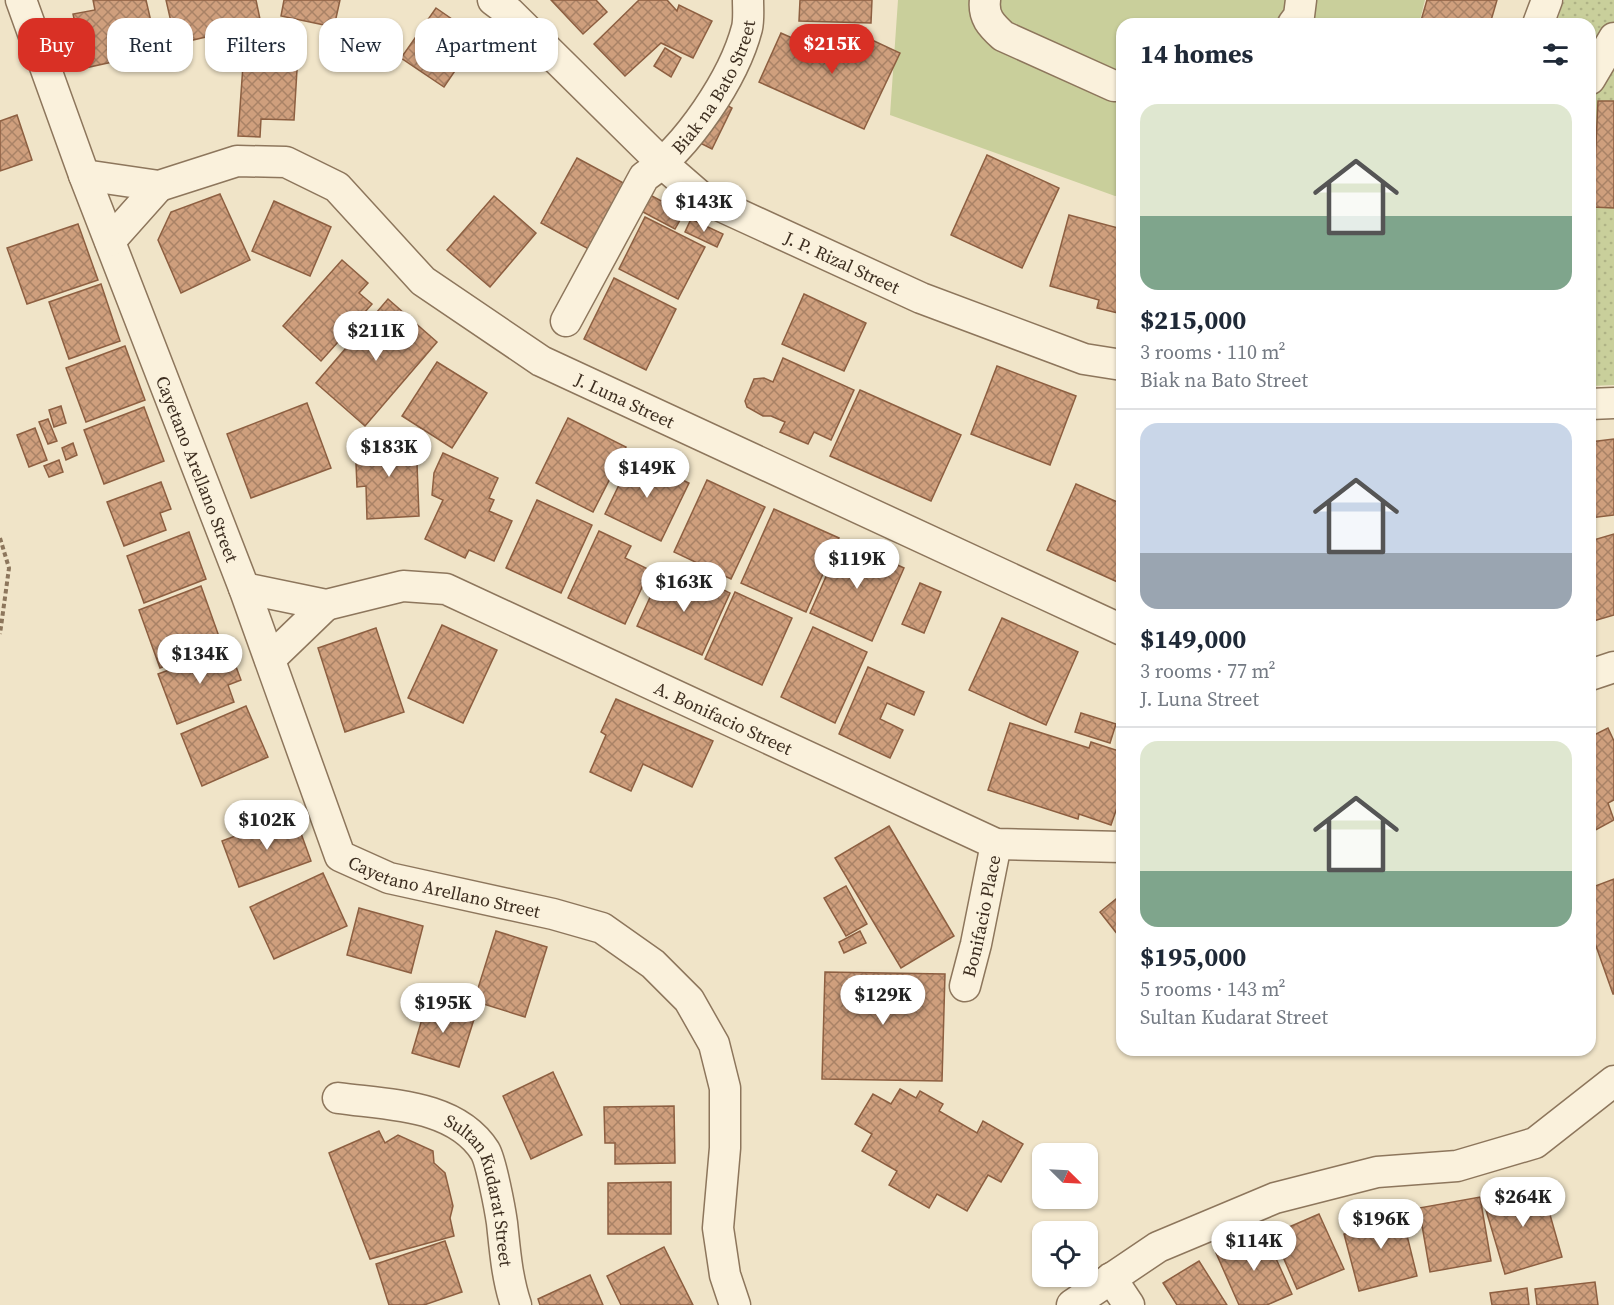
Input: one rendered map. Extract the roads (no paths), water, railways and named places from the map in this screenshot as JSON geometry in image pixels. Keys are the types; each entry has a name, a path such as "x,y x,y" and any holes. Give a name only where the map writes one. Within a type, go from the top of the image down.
{"street":[{"name":"J. P. Rizal Street","path":"493,0 509,12 663,164 700,197 921,298 1084,359 1116,364"},
{"name":"Biak na Bato Street","path":"566,321 644,177 663,164 721,92 747,27 748,0"},
{"path":"985,0 984,11 987,18 1003,36 1116,86"},
{"path":"1298,18 1301,0"},
{"path":"1540,18 1546,0"},
{"name":"Cayetano Arellano Street","path":"26,3 84,175 244,588 339,856 389,878 553,914 602,928 653,964 689,1000 714,1044 725,1088 725,1148 718,1228 725,1275 735,1305"},
{"path":"1596,70 1614,38"},
{"name":"J. Luna Street","path":"84,175 159,186 237,161 286,162 337,188 423,281 541,361 1116,627"},
{"path":"110,241 159,186"},
{"path":"1596,404 1614,403"},
{"name":"A. Bonifacio Street","path":"244,588 326,605 403,586 446,589 996,844 1116,847"},
{"path":"270,659 326,605"},
{"path":"1596,673 1614,668"},
{"name":"Bonifacio Place","path":"965,986 996,844"},
{"path":"1072,1305 1158,1246 1275,1198 1377,1172 1458,1166 1535,1143 1614,1081"},
{"name":"Sultan Kudarat Street","path":"338,1098 417,1109 459,1123 486,1152 501,1220 510,1286 516,1305"},
{"path":"1111,1278 1129,1305"}]}
